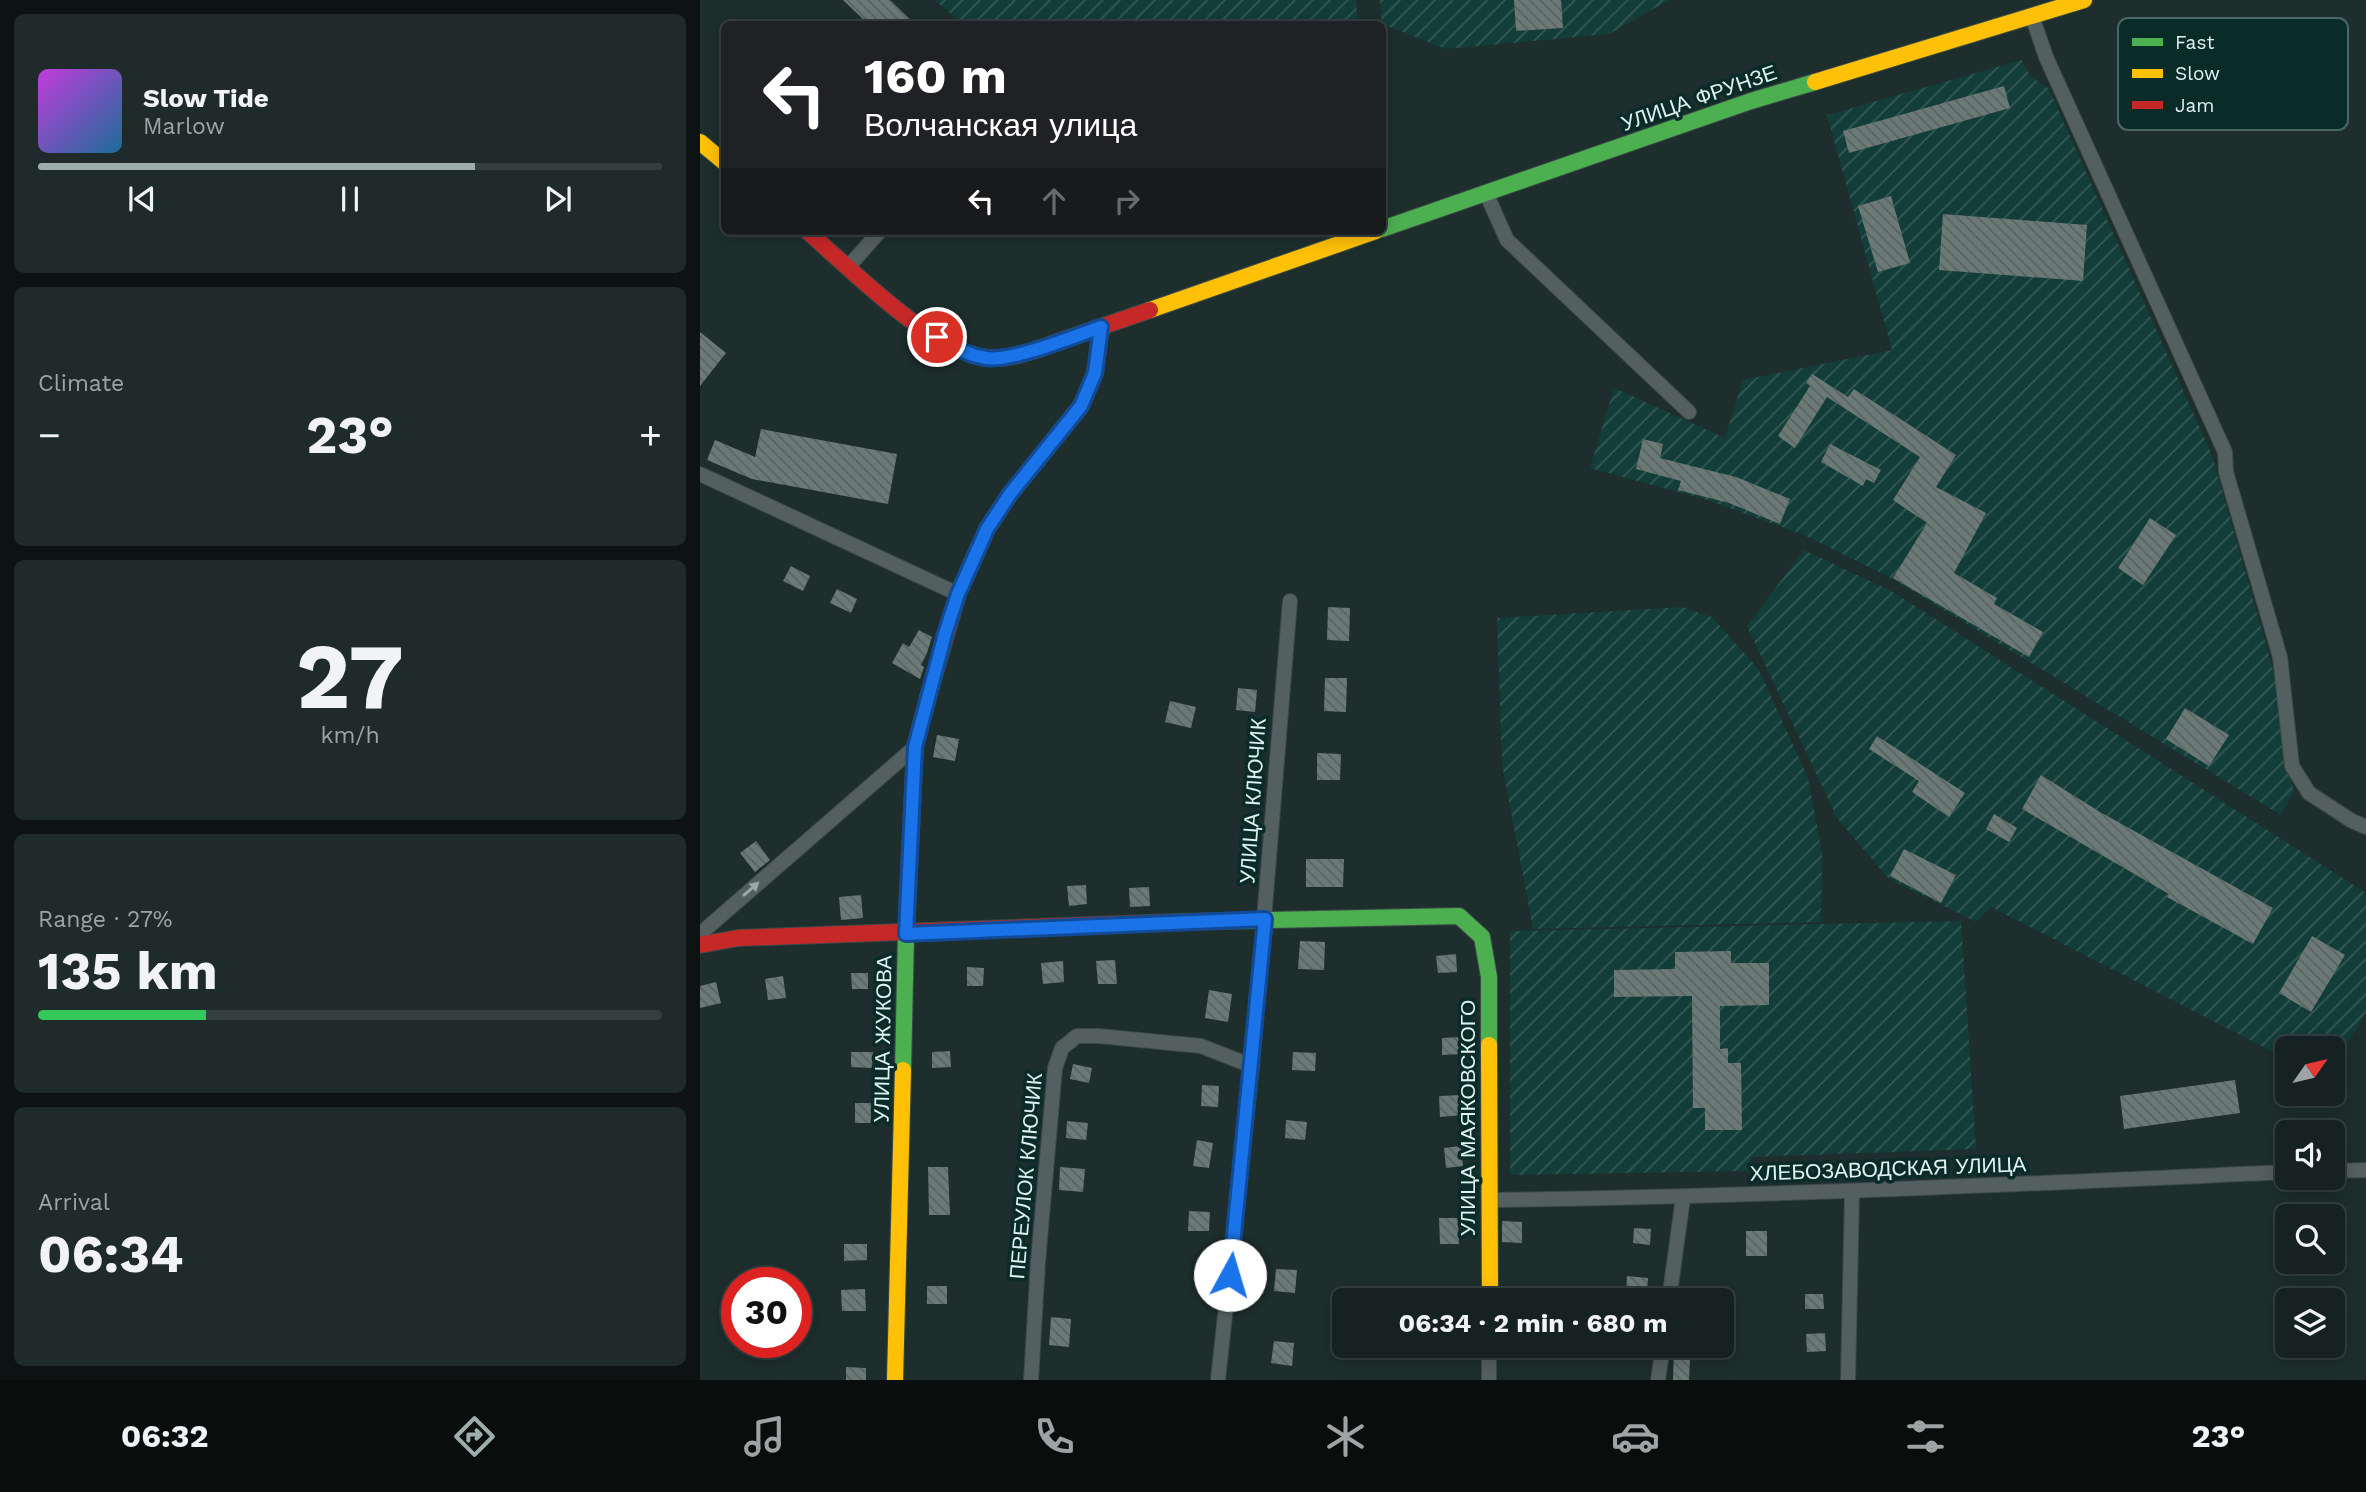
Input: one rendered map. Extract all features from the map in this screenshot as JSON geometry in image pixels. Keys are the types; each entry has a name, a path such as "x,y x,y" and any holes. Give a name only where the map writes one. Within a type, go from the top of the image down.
{"street":[{"name":"УЛИЦА ФРУНЗЕ","path":"1386,228 1751,101 2084,0"},
{"path":"2032,16 2046,57 2225,452 2226,472 2280,657 2292,766 2309,793 2366,827"},
{"path":"700,142 721,160"},
{"path":"1486,192 1507,240 1689,412"},
{"path":"812,235 916,324 957,350 989,359 1031,351 1365,235"},
{"path":"849,266 876,235"},
{"name":"УЛИЦА ЖУКОВА","path":"895,1380 906,934 915,747 958,594 987,529 1004,502 1081,406 1095,373 1101,327"},
{"path":"700,474 958,594"},
{"name":"УЛИЦА КЛЮЧИК","path":"1218,1380 1252,1066 1290,601"},
{"path":"700,934 915,747"},
{"name":"УЛИЦА МАЯКОВСКОГО","path":"1265,919 1459,916 1482,937 1489,977 1490,1288"},
{"path":"700,945 738,938 1265,919"},
{"name":"ПЕРЕУЛОК КЛЮЧИК","path":"1031,1380 1055,1068 1062,1048 1077,1036 1201,1046 1252,1066"},
{"path":"2345,1171 2366,1170"},
{"name":"ХЛЕБОЗАВОДСКАЯ УЛИЦА","path":"1490,1200 1852,1193 2275,1173"},
{"path":"1849,1380 1852,1193"},
{"path":"1671,1288 1683,1198"},
{"path":"1489,1358 1489,1380"},
{"path":"1658,1380 1661,1358"}],"shaded area":[{"path":"935,0 1356,0 1358,21 959,21"},
{"path":"1380,0 1669,0 1609,34 1446,49 1386,26 1386,21 1382,21"},
{"path":"2022,60 2030,76 2049,89 2212,455 2280,694 2288,768 2294,792 2281,815 1893,579 1804,535 1707,500 1590,468 1614,388 1725,438 1743,380 1892,350 1827,115"},
{"path":"1804,550 1893,592 2366,893 2366,1012 2345,1047 2345,1036 2275,1036 2275,1053 1991,907 1976,922 1888,878 1837,818 1747,626"},
{"path":"1682,607 1712,617 1759,670 1808,778 1822,852 1821,922 1533,929 1502,764 1497,618"},
{"path":"1961,921 1976,1149 1751,1157 1751,1171 1510,1175 1510,931"}],"building":[{"path":"843,0 890,0 912,21 865,21"},
{"path":"1514,0 1561,0 1563,28 1516,31"},
{"path":"2004,86 2010,108 1849,153 1843,131"},
{"path":"1891,196 1910,263 1878,272 1858,206"},
{"path":"1943,214 2087,225 2083,281 1939,270"},
{"path":"700,332 726,353 700,386"},
{"path":"1812,374 1848,397 1854,389 1956,455 1936,487 1986,513 1954,573 1997,598 1994,604 2043,632 2029,657 1893,578 1927,523 1893,500 1920,457 1827,397 1795,448 1778,436 1810,386 1806,383"},
{"path":"761,429 897,454 888,504 752,479 707,460 715,440 755,457"},
{"path":"1643,439 1663,444 1660,458 1736,477 1790,499 1780,524 1729,503 1678,490 1681,481 1636,469"},
{"path":"1830,444 1881,470 1874,483 1866,479 1863,486 1821,462"},
{"path":"2150,518 2176,535 2143,585 2118,568"},
{"path":"791,566 810,576 803,591 783,581"},
{"path":"837,589 857,599 851,613 830,603"},
{"path":"1328,607 1350,608 1349,641 1327,640"},
{"path":"919,630 932,637 921,665 924,667 920,679 892,663 903,643 909,647"},
{"path":"1325,678 1347,678 1346,712 1324,711"},
{"path":"1238,688 1257,690 1255,712 1236,710"},
{"path":"1170,701 1196,707 1191,728 1165,722"},
{"path":"2185,708 2229,735 2209,766 2166,739"},
{"path":"937,735 959,739 955,761 933,757"},
{"path":"1877,736 1965,793 1949,817 1912,792 1919,781 1869,749"},
{"path":"1317,753 1341,754 1340,780 1317,780"},
{"path":"2041,775 2100,812 2273,908 2253,944 2167,897 2169,894 2022,809"},
{"path":"1994,814 2017,828 2009,842 1986,829"},
{"path":"756,841 770,860 755,872 740,853"},
{"path":"1904,849 1956,875 1941,903 1890,876"},
{"path":"1306,859 1344,859 1343,887 1306,887"},
{"path":"1086,885 1087,904 1069,906 1067,886"},
{"path":"1149,887 1150,906 1130,907 1129,888"},
{"path":"861,895 863,918 841,920 839,897"},
{"path":"2312,936 2345,955 2311,1012 2279,993"},
{"path":"1300,941 1325,942 1324,970 1298,969"},
{"path":"1731,951 1731,963 1769,963 1769,1005 1720,1006 1720,1049 1728,1048 1728,1063 1741,1063 1742,1130 1705,1130 1705,1108 1693,1108 1692,996 1614,997 1614,970 1675,969 1675,952"},
{"path":"1456,954 1457,972 1438,973 1436,956"},
{"path":"1115,960 1117,984 1098,984 1096,961"},
{"path":"1063,961 1064,982 1043,984 1041,963"},
{"path":"967,967 984,968 983,986 967,986"},
{"path":"851,973 868,973 868,989 852,989"},
{"path":"783,976 786,998 768,1000 765,979"},
{"path":"716,982 721,1003 700,1008 700,986"},
{"path":"1209,990 1232,994 1228,1022 1205,1018"},
{"path":"1460,1037 1461,1054 1442,1055 1442,1038"},
{"path":"950,1051 951,1067 932,1068 932,1052"},
{"path":"851,1052 873,1052 872,1068 851,1067"},
{"path":"1293,1052 1316,1053 1315,1071 1292,1070"},
{"path":"1073,1064 1092,1068 1089,1083 1070,1079"},
{"path":"2235,1080 2240,1113 2124,1129 2120,1096"},
{"path":"1202,1085 1219,1086 1218,1107 1201,1106"},
{"path":"1462,1095 1463,1115 1440,1117 1439,1096"},
{"path":"855,1103 871,1103 871,1123 855,1123"},
{"path":"1286,1120 1307,1122 1305,1140 1285,1138"},
{"path":"1067,1121 1088,1123 1086,1140 1066,1138"},
{"path":"1197,1140 1213,1143 1209,1168 1193,1166"},
{"path":"1461,1146 1463,1166 1446,1168 1444,1148"},
{"path":"928,1167 948,1167 950,1215 929,1215"},
{"path":"1060,1167 1085,1169 1083,1192 1059,1190"},
{"path":"1189,1211 1210,1212 1209,1231 1188,1231"},
{"path":"1439,1218 1458,1218 1459,1244 1440,1244"},
{"path":"1502,1221 1522,1222 1522,1243 1502,1242"},
{"path":"1634,1228 1651,1229 1650,1245 1633,1243"},
{"path":"1746,1231 1767,1231 1767,1256 1746,1256"},
{"path":"844,1244 867,1244 867,1260 844,1261"},
{"path":"1276,1269 1297,1270 1295,1293 1274,1291"},
{"path":"1627,1276 1648,1278 1647,1288 1626,1288"},
{"path":"927,1286 947,1286 947,1304 927,1304"},
{"path":"865,1289 866,1311 842,1311 841,1290"},
{"path":"1805,1294 1823,1294 1824,1309 1805,1309"},
{"path":"1051,1317 1071,1319 1069,1347 1049,1345"},
{"path":"1825,1333 1826,1351 1807,1352 1806,1334"},
{"path":"1274,1341 1294,1343 1292,1366 1271,1363"},
{"path":"1674,1358 1690,1358 1689,1380 1673,1380"},
{"path":"846,1367 866,1368 866,1380 846,1380"}],"traffic: fast":[{"path":"1386,228 1751,101 1815,82"},
{"path":"903,1070 915,747 928,697"},
{"path":"1177,922 1459,916 1482,937 1489,977 1489,1045"}],"traffic: slow":[{"path":"1815,82 2084,0"},
{"path":"700,142 721,160"},
{"path":"1150,310 1365,235"},
{"path":"1489,1045 1490,1288"},
{"path":"895,1380 903,1070"}],"traffic: jam":[{"path":"812,235 919,326 969,353 991,358 1019,355 1150,310"},
{"path":"928,697 958,594 987,529 1010,494 1081,406 1095,373 1101,327"},
{"path":"700,945 738,938 1177,922"}],"route":[{"path":"937,337 957,350 989,359 1031,351 1101,327 1095,373 1081,406 1010,494 987,529 958,594 945,634 915,747 906,934 1265,919 1230,1275"}]}
